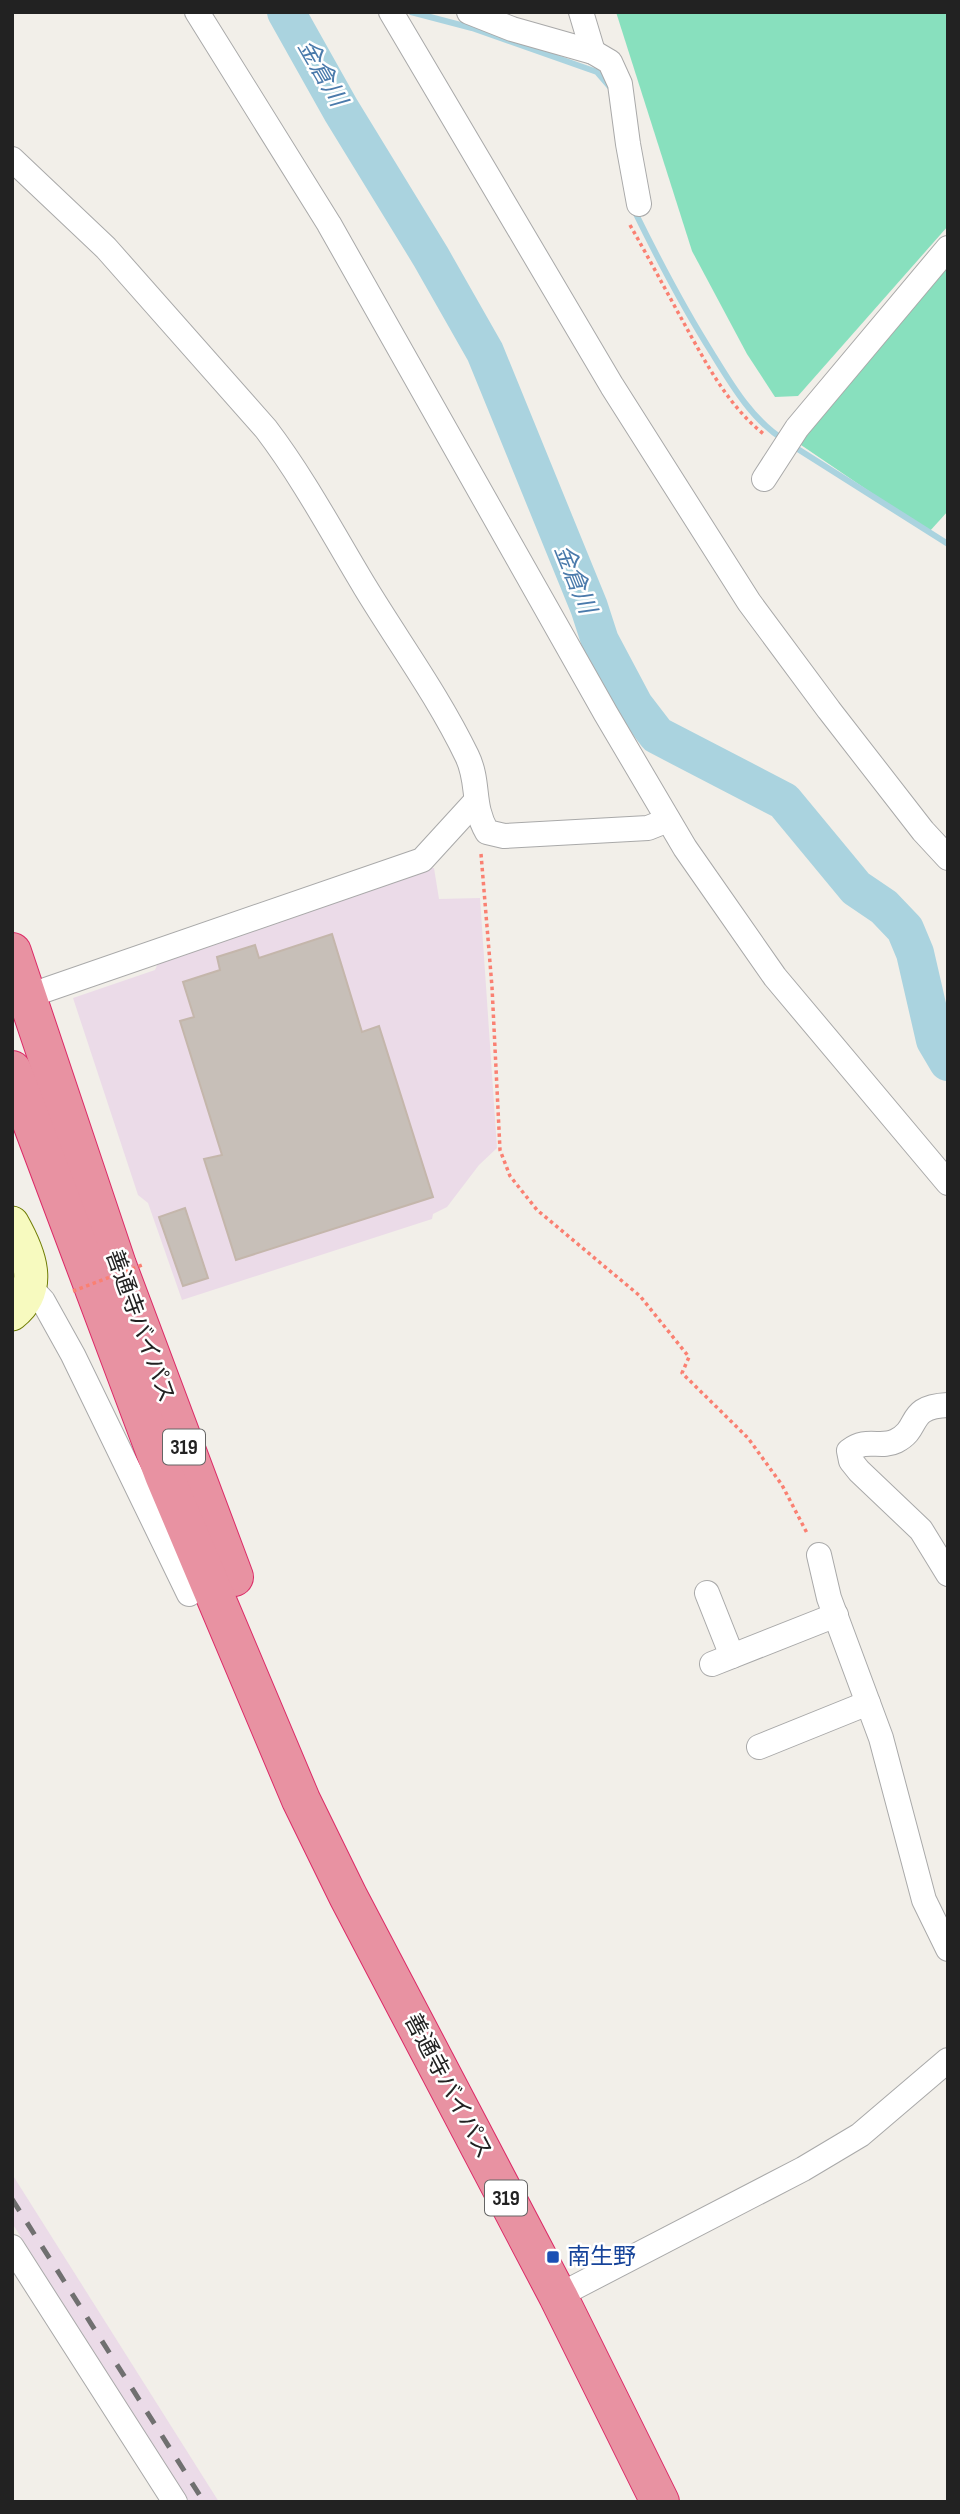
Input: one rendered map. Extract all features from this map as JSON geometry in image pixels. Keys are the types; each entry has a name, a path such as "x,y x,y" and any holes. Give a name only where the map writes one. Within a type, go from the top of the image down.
{"highway":[{"name":"善通寺バイパス","path":"12,952 117,1265 264,1656 348,1896"},
{"name":"善通寺バイパス","path":"12,1070 164,1475 301,1800 348,1896 558,2296 660,2502"}],"street":[{"path":"197,12 329,224 685,849 775,977 948,1183"},
{"path":"391,12 612,386 749,602 923,831 948,858"},
{"path":"469,12 512,29 593,52 610,62 620,84 634,211"},
{"path":"580,12 593,52"},
{"path":"12,159 106,248 266,429 286,456 445,712 469,759 477,785 477,809 487,832 504,836 648,828 668,820"},
{"path":"764,479 787,444 948,248"},
{"path":"28,996 422,860 477,809"},
{"path":"12,1223 27,1251 32,1271 21,1301 43,1301 73,1355 189,1594"},
{"path":"948,1405 930,1406 921,1411 900,1440 891,1443 857,1444 849,1451 850,1461 859,1471 921,1530 948,1574"},
{"path":"819,1555 836,1615 881,1738 924,1900 948,1949"},
{"path":"707,1593 722,1660 836,1615"},
{"path":"759,1747 868,1703"},
{"path":"558,2296 803,2169 860,2134 948,2060"},
{"path":"12,2247 175,2502"}],"path":[{"path":"634,211 628,220 697,347 726,392 752,425 787,444"},
{"path":"477,809 492,987 500,1150 509,1176 537,1210 640,1296 689,1357 682,1374 748,1438 782,1485 819,1555"},
{"path":"73,1291 142,1265"}],"shaded area":[{"path":"424,868 434,868 439,899 480,898 497,1148 479,1165 447,1207 433,1214 432,1219 182,1300 148,1203 138,1195 73,998 155,970 162,954"},
{"path":"12,2174 219,2502 189,2502 12,2223"}],"green space":[{"path":"616,12 948,12 948,226 798,396 775,397 747,354 692,251"},
{"path":"948,267 948,511 929,532 801,445 807,432"}],"building":[{"path":"332,934 362,1032 379,1026 433,1197 236,1260 204,1159 222,1155 180,1021 194,1017 183,982 220,970 217,957 255,945 259,958"},
{"path":"185,1208 208,1278 183,1286 159,1217"}],"waterway":[{"name":"金倉川","path":"286,12 485,352 589,607 600,641 634,705 657,735 784,801 856,888 884,907 905,929 915,953 935,1040 948,1062"},
{"path":"411,12 472,28 597,72 610,87"},
{"path":"634,210 701,336 727,377 752,412 784,440"},
{"path":"793,446 948,544"}],"railway":[{"path":"12,2199 204,2502"}],"place":[{"name":"南生野","path":"553,2257"}]}
